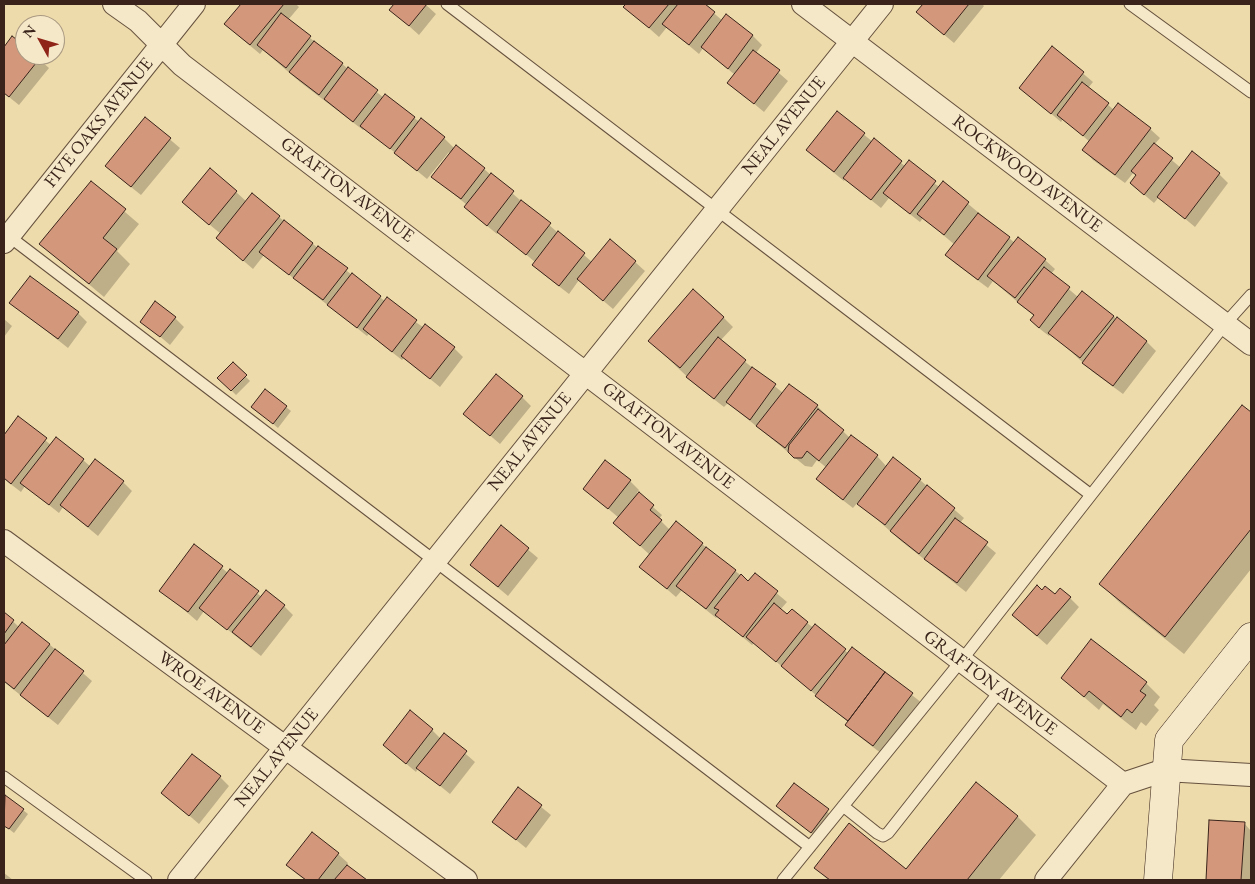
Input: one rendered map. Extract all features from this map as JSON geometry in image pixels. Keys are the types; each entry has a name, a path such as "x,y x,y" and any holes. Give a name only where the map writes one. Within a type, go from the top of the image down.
{"main road":[{"path":"1158,880 1165,770 1169,740 1251,637"}],"street":[{"name":"GRAFTON AVENUE","path":"114,4 138,21 182,65 1123,784"},
{"name":"FIVE OAKS AVENUE","path":"5,237 194,4"},
{"name":"ROCKWOOD AVENUE","path":"803,4 1251,344"},
{"name":"NEAL AVENUE","path":"179,880 882,4"},
{"name":"WROE AVENUE","path":"4,542 466,880"},
{"path":"1046,880 1123,784 1165,770 1251,775"}],"lane":[{"path":"447,4 1091,495"},
{"path":"1130,4 1251,92"},
{"path":"5,237 435,561 810,848"},
{"path":"783,880 961,661 1225,324 1251,295"},
{"path":"843,806 877,833 882,836 888,833 1000,691"},
{"path":"4,777 146,880"}],"building":[{"path":"241,4 284,4 250,45 224,24"},
{"path":"394,4 427,4 409,26 389,10"},
{"path":"626,4 669,4 649,28 623,7"},
{"path":"678,4 705,4 715,12 689,45 662,24"},
{"path":"923,4 969,4 944,35 916,12"},
{"path":"281,13 311,36 286,68 257,45"},
{"path":"726,14 753,35 728,69 701,47"},
{"path":"12,36 15,38 15,65 34,65 9,97 4,93 4,47"},
{"path":"314,41 343,63 319,95 289,72"},
{"path":"1052,46 1084,72 1051,114 1019,88"},
{"path":"753,50 780,70 754,104 727,83"},
{"path":"348,67 378,90 353,122 324,99"},
{"path":"1082,82 1109,103 1083,136 1057,115"},
{"path":"385,94 415,117 390,149 360,126"},
{"path":"1118,103 1151,128 1115,175 1082,150"},
{"path":"837,111 865,133 834,172 806,150"},
{"path":"145,117 171,138 131,187 105,166"},
{"path":"421,118 445,137 417,171 394,153"},
{"path":"874,138 902,161 871,200 843,178"},
{"path":"1154,143 1173,158 1144,195 1130,183 1136,175 1131,171"},
{"path":"456,145 485,168 461,199 431,177"},
{"path":"1192,151 1220,173 1185,219 1157,197"},
{"path":"909,160 936,181 910,214 883,193"},
{"path":"210,168 237,191 209,225 182,202"},
{"path":"491,173 514,191 487,226 464,207"},
{"path":"91,181 126,209 103,238 117,249 89,284 39,244"},
{"path":"943,181 969,202 944,235 917,214"},
{"path":"252,193 280,216 243,261 216,238"},
{"path":"521,200 551,223 526,255 497,232"},
{"path":"978,213 1010,237 978,280 945,255"},
{"path":"284,220 313,243 289,275 259,252"},
{"path":"558,231 585,253 559,286 532,265"},
{"path":"1018,237 1046,259 1015,298 987,276"},
{"path":"610,239 636,261 603,301 577,279"},
{"path":"318,246 348,268 323,300 293,278"},
{"path":"1044,267 1070,287 1039,328 1030,320 1034,315 1017,302"},
{"path":"352,273 381,296 357,328 327,305"},
{"path":"30,276 79,312 58,339 9,303"},
{"path":"693,289 724,317 680,368 648,341"},
{"path":"1082,291 1114,316 1080,358 1048,333"},
{"path":"387,297 417,320 392,352 363,329"},
{"path":"155,301 176,317 160,337 140,322"},
{"path":"1117,317 1147,341 1113,386 1082,363"},
{"path":"425,324 455,347 430,379 401,356"},
{"path":"718,337 746,360 714,399 686,377"},
{"path":"233,362 247,375 231,391 217,378"},
{"path":"752,367 776,384 750,420 726,402"},
{"path":"496,374 523,396 490,436 463,414"},
{"path":"789,384 818,405 785,448 756,426"},
{"path":"265,389 287,406 273,424 251,407"},
{"path":"1242,405 1251,412 1251,529 1165,637 1099,584"},
{"path":"818,409 844,430 819,461 807,451 802,458 794,458 788,452 789,445"},
{"path":"18,416 47,438 11,484 4,478 4,435"},
{"path":"851,435 878,455 843,500 816,479"},
{"path":"56,437 84,459 49,505 20,483"},
{"path":"893,457 921,479 885,525 857,504"},
{"path":"95,459 124,481 88,527 60,505"},
{"path":"605,460 631,480 608,509 583,489"},
{"path":"927,485 955,508 919,554 890,531"},
{"path":"639,492 654,505 650,510 662,520 640,546 613,523"},
{"path":"955,518 988,542 957,583 924,559"},
{"path":"676,521 703,543 667,589 639,567"},
{"path":"501,525 529,548 498,587 470,565"},
{"path":"194,544 223,566 188,612 159,591"},
{"path":"706,547 736,570 706,609 676,586"},
{"path":"230,569 259,591 227,630 199,608"},
{"path":"755,573 778,591 743,637 715,615 719,610 714,608 741,574 748,581"},
{"path":"1037,585 1042,590 1045,586 1055,594 1060,588 1071,597 1037,636 1012,615"},
{"path":"266,590 285,605 251,647 232,632"},
{"path":"774,603 787,614 792,609 808,622 776,662 746,637"},
{"path":"4,612 14,620 4,634"},
{"path":"22,622 50,644 14,689 4,681 4,645"},
{"path":"815,624 846,649 811,691 781,666"},
{"path":"1091,639 1147,682 1140,691 1146,695 1132,713 1127,709 1121,717 1089,691 1084,697 1061,678"},
{"path":"852,647 885,672 848,721 815,696"},
{"path":"55,649 84,671 48,717 20,695"},
{"path":"885,672 913,693 873,746 845,725"},
{"path":"410,710 433,729 406,764 383,745"},
{"path":"444,733 467,751 440,786 416,768"},
{"path":"192,754 221,776 189,816 161,793"},
{"path":"976,782 1018,816 967,880 830,880 814,868 849,823 906,869"},
{"path":"794,783 829,809 811,833 776,806"},
{"path":"518,787 542,805 516,840 492,822"},
{"path":"5,795 24,809 9,829 4,826"},
{"path":"1209,820 1245,822 1241,880 1206,880"},
{"path":"312,832 339,853 318,880 306,880 286,865"},
{"path":"347,865 367,880 334,880"}]}
